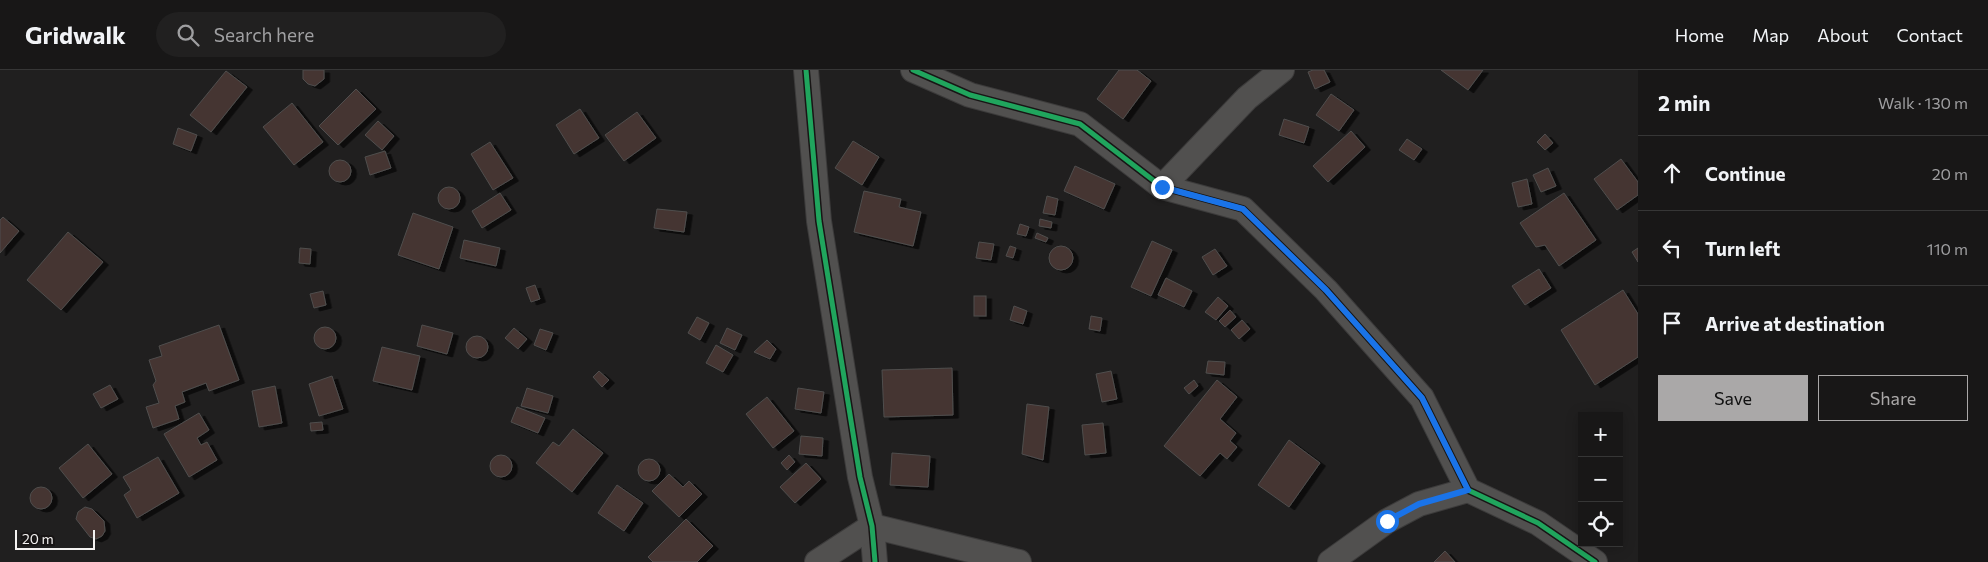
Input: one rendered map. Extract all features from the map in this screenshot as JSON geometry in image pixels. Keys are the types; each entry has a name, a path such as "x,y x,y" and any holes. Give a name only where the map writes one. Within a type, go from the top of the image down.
{"street":[{"path":"806,70 819,221 860,477 872,526 875,562"},
{"path":"913,70 970,95 1080,124 1162,187 1243,209 1326,290 1422,398 1468,490 1538,523 1595,562"},
{"path":"1162,187 1247,98 1282,70"},
{"path":"1330,562 1387,521 1419,504 1468,490"},
{"path":"817,562 872,526 1019,562"}],"building":[{"path":"303,70 324,70 324,79 315,86 308,84 303,79"},
{"path":"1119,70 1137,70 1151,81 1123,119 1097,99"},
{"path":"1324,70 1330,82 1315,89 1308,72"},
{"path":"1441,70 1483,70 1468,90"},
{"path":"226,71 247,87 211,132 190,115"},
{"path":"356,89 376,109 338,145 319,126"},
{"path":"1331,94 1354,110 1339,131 1316,115"},
{"path":"292,103 323,142 294,165 263,127"},
{"path":"580,109 599,138 574,154 556,125"},
{"path":"637,112 656,138 624,161 605,135"},
{"path":"1284,119 1309,127 1304,143 1279,135"},
{"path":"378,121 394,136 382,150 365,135"},
{"path":"178,128 197,135 191,151 173,144"},
{"path":"1351,131 1365,147 1328,182 1313,166"},
{"path":"1545,134 1553,143 1545,150 1537,142"},
{"path":"1407,139 1422,149 1414,160 1399,150"},
{"path":"853,141 879,157 862,185 835,168"},
{"path":"490,142 513,178 493,190 471,154"},
{"path":"385,151 391,168 370,175 365,157"},
{"path":"1621,159 1638,182 1638,195 1617,210 1594,179"},
{"path":"336,160 344,160 351,167 351,175 344,182 336,182 329,175 329,167"},
{"path":"1075,166 1115,184 1104,209 1064,191"},
{"path":"1548,168 1556,186 1541,192 1533,175"},
{"path":"1527,179 1532,204 1518,207 1512,183"},
{"path":"449,187 457,190 460,198 457,206 449,209 441,206 438,198 441,190"},
{"path":"864,191 901,199 899,207 921,212 913,246 854,232"},
{"path":"500,193 511,210 482,228 472,211"},
{"path":"1564,193 1596,240 1559,266 1545,245 1536,247 1520,223"},
{"path":"1047,196 1058,199 1055,215 1043,213"},
{"path":"657,209 687,212 684,232 654,228"},
{"path":"413,213 453,227 439,269 398,255"},
{"path":"3,217 19,231 0,253 0,220"},
{"path":"1040,219 1052,222 1051,228 1039,226"},
{"path":"1020,224 1029,227 1026,236 1017,234"},
{"path":"68,232 103,262 61,310 27,280"},
{"path":"1037,233 1048,238 1046,242 1035,238"},
{"path":"464,240 500,248 496,266 460,258"},
{"path":"1152,241 1172,250 1151,296 1131,287"},
{"path":"979,242 994,244 991,260 976,258"},
{"path":"1010,246 1016,248 1013,258 1006,256"},
{"path":"1061,246 1070,249 1073,258 1070,267 1061,270 1052,267 1049,258 1052,249"},
{"path":"300,248 311,249 310,264 299,263"},
{"path":"1638,248 1638,262 1632,252"},
{"path":"1215,249 1227,266 1213,275 1202,257"},
{"path":"1539,269 1551,288 1525,305 1512,286"},
{"path":"1166,278 1192,291 1184,307 1158,295"},
{"path":"535,285 540,299 531,302 526,288"},
{"path":"1623,290 1638,314 1638,357 1595,385 1561,330"},
{"path":"323,291 326,305 314,308 310,294"},
{"path":"974,296 986,296 986,316 974,316"},
{"path":"1218,297 1228,306 1216,320 1205,312"},
{"path":"1014,306 1027,311 1023,324 1010,320"},
{"path":"1230,310 1236,317 1225,327 1219,321"},
{"path":"1091,316 1102,318 1100,331 1089,329"},
{"path":"697,317 709,323 700,340 688,333"},
{"path":"1242,320 1250,329 1239,339 1231,330"},
{"path":"219,325 239,380 209,391 206,383 182,392 185,402 175,406 179,419 153,428 146,407 159,403 153,385 156,381 149,360 162,356 159,346"},
{"path":"422,325 453,333 447,354 417,346"},
{"path":"321,327 329,327 336,334 336,342 329,349 321,349 314,342 314,334"},
{"path":"514,328 527,339 518,349 505,338"},
{"path":"727,328 742,335 735,350 720,343"},
{"path":"540,329 553,333 546,350 534,345"},
{"path":"477,336 485,339 488,347 485,355 477,358 469,355 466,347 469,339"},
{"path":"767,340 776,349 770,359 754,352"},
{"path":"716,345 733,355 723,372 706,363"},
{"path":"382,347 420,356 412,390 373,381"},
{"path":"1208,361 1225,362 1224,375 1206,373"},
{"path":"952,368 953,415 884,417 882,370"},
{"path":"599,371 609,380 602,387 593,377"},
{"path":"1111,371 1117,399 1102,402 1096,374"},
{"path":"332,376 343,409 319,416 309,384"},
{"path":"1194,380 1198,386 1189,394 1184,388"},
{"path":"1217,380 1237,397 1220,419 1236,433 1230,441 1237,447 1227,459 1220,453 1200,476 1164,446"},
{"path":"110,385 118,399 101,408 93,394"},
{"path":"275,386 282,423 259,427 252,391"},
{"path":"527,388 553,396 548,413 521,406"},
{"path":"798,388 824,392 821,413 795,409"},
{"path":"767,397 794,431 773,448 746,414"},
{"path":"1027,404 1049,407 1043,460 1022,454"},
{"path":"517,407 545,418 538,433 511,422"},
{"path":"199,413 209,430 197,438 201,445 207,442 217,460 189,477 164,434"},
{"path":"322,422 323,430 311,431 310,423"},
{"path":"1103,423 1106,453 1085,455 1082,425"},
{"path":"573,429 603,453 572,492 536,463 553,442 559,446"},
{"path":"801,436 823,438 822,456 799,454"},
{"path":"1289,440 1320,463 1289,507 1258,485"},
{"path":"88,444 112,474 83,498 59,468"},
{"path":"892,453 930,456 928,487 890,485"},
{"path":"497,455 505,455 512,462 512,470 505,477 497,477 490,470 490,462"},
{"path":"789,455 795,462 787,470 781,463"},
{"path":"158,457 179,493 137,518 124,495 131,490 123,477"},
{"path":"649,459 657,462 660,470 657,478 649,481 641,478 638,470 641,462"},
{"path":"806,463 821,479 795,503 780,487"},
{"path":"669,474 683,487 689,481 702,494 679,517 652,491"},
{"path":"617,485 643,503 624,531 598,513"},
{"path":"41,487 49,490 52,498 49,506 41,509 33,506 30,498 33,490"},
{"path":"85,507 92,509 104,521 105,531 102,536 96,539 90,537 76,519 78,512"},
{"path":"686,519 713,546 697,562 653,562 648,557"},
{"path":"1445,551 1455,562 1434,562"}],"cycle path":[{"path":"806,70 819,221 860,477 872,526 875,562"},
{"path":"913,70 970,95 1080,124 1162,187 1243,209 1326,290 1422,398 1468,490 1538,523 1595,562"}],"route":[{"path":"1162,187 1243,209 1326,290 1422,398 1468,490 1419,504 1387,521"}]}
